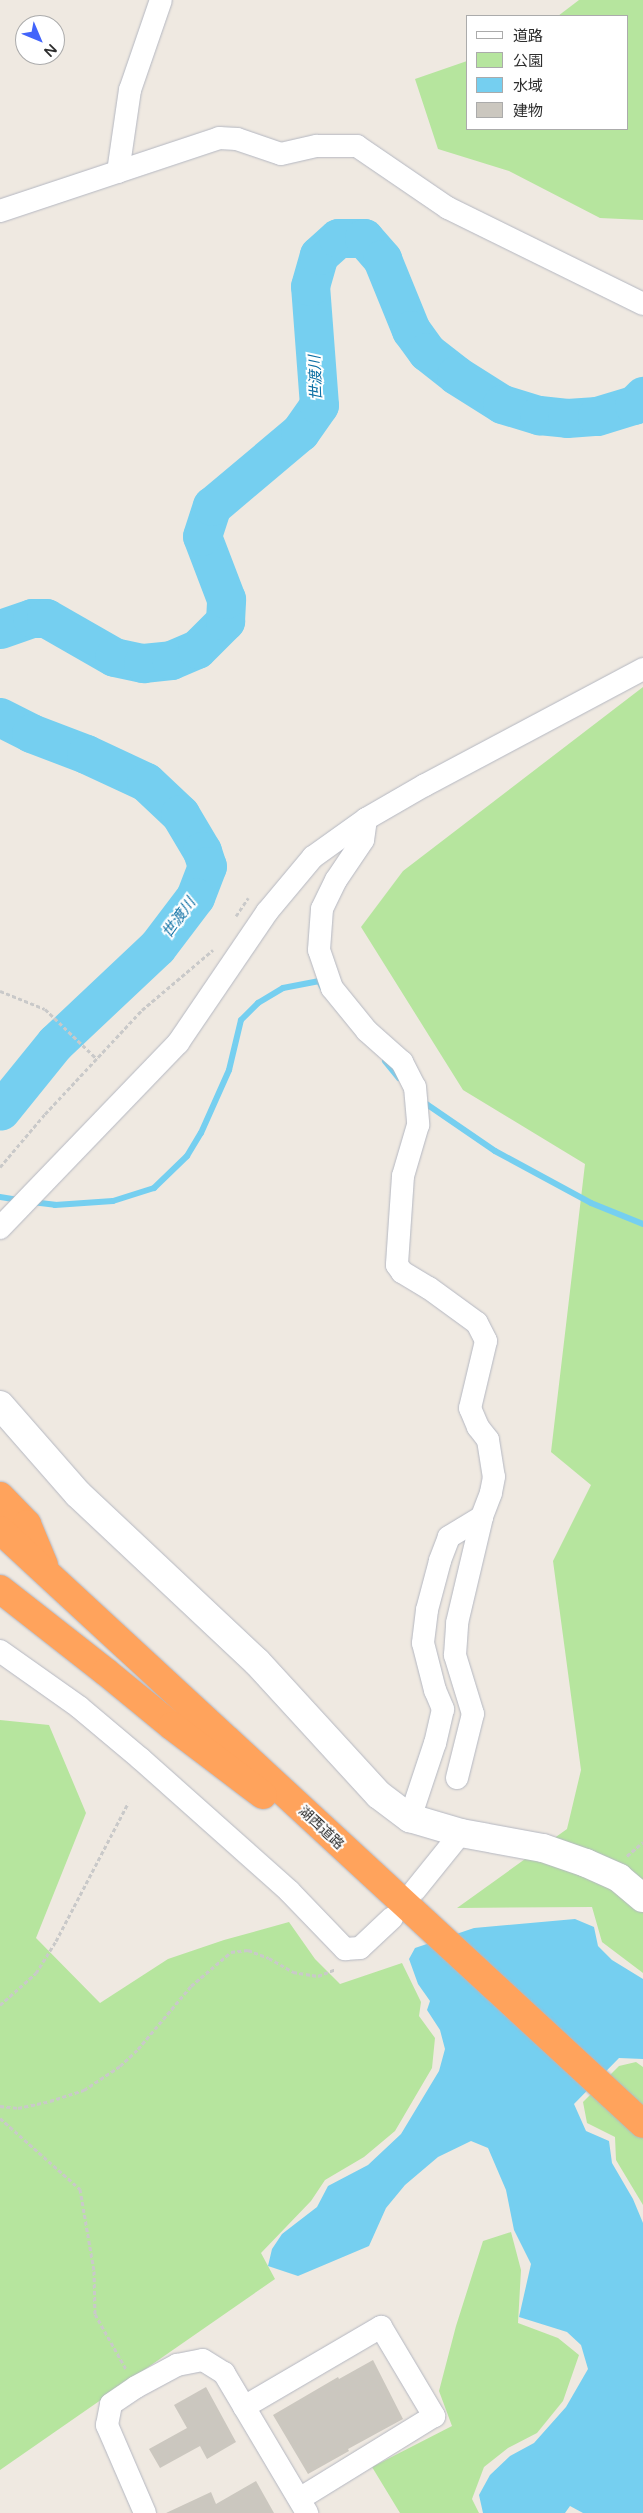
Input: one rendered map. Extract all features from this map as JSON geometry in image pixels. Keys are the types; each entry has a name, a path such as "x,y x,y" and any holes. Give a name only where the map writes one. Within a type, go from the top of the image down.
{"highway":[{"path":"0,1496 27,1524 48,1574"},
{"name":"湖西道路","path":"0,1530 643,2124"},
{"path":"0,1590 172,1726 384,1886"}],"street":[{"path":"118,172 130,90 161,0"},
{"path":"0,211 219,138 237,139 281,154 317,146 357,146 448,208 643,304"},
{"path":"0,1228 178,1043 267,912 313,857 366,819 426,784 643,669"},
{"path":"366,819 363,840 336,880 322,909 319,950 332,988 367,1031 402,1062 415,1087 418,1125 403,1176 397,1265 402,1272 429,1288 477,1323 486,1341 470,1408 478,1427 488,1440 493,1461 494,1477 491,1493 482,1517 457,1623 455,1655 472,1714 456,1778"},
{"path":"0,1405 78,1494 257,1662 379,1795 410,1818 461,1833 543,1848 586,1863 619,1878 643,1898"},
{"path":"410,1818 435,1743 443,1709 435,1690 423,1643 427,1610 440,1560 449,1537 482,1517"},
{"path":"0,1651 79,1707 141,1759 288,1891 345,1950 360,1948 405,1905 461,1833"},
{"path":"145,2513 107,2425 112,2404 136,2387 177,2365 203,2360 224,2373 244,2407 303,2506 434,2416 382,2327 244,2407"}],"path":[{"path":"235,916 252,893"},
{"path":"0,1166 45,1114 142,1010 214,949"},
{"path":"0,991 45,1009 98,1059"},
{"path":"0,2005 36,1973 56,1941 128,1803"},
{"path":"0,2106 18,2108 50,2101 84,2090 120,2066 138,2049 191,1986 231,1952 248,1950 269,1958 293,1972 318,1976 348,1964 360,1948"},
{"path":"0,2118 80,2189 94,2271 95,2314 136,2387"}],"green space":[{"path":"579,0 643,0 643,220 600,218 509,171 438,149 415,79 466,61 466,130 628,130 628,15 559,15"},
{"path":"643,687 643,1973 602,1942 592,1907 457,1908 567,1829 581,1770 553,1561 591,1485 551,1452 585,1164 463,1090 361,927 403,871"},
{"path":"0,1720 49,1725 86,1813 36,1938 100,2003 168,1959 224,1940 289,1922 315,1959 340,1984 402,1963 421,2002 419,2016 435,2038 432,2068 395,2131 364,2157 325,2180 311,2201 261,2253 275,2279 0,2470"},
{"path":"636,2062 643,2067 643,2205 616,2160 615,2137 587,2123 583,2102 619,2066"},
{"path":"511,2232 521,2270 518,2323 558,2338 579,2355 563,2401 537,2433 508,2448 484,2467 472,2499 479,2513 400,2513 372,2467 452,2426 439,2391 456,2326 483,2241"}],"water":[{"path":"575,1919 594,1927 598,1946 612,1960 643,1979 643,2059 619,2058 574,2104 586,2131 609,2141 612,2163 633,2199 643,2223 643,2513 583,2513 570,2506 565,2513 483,2513 479,2495 490,2475 510,2456 534,2443 566,2407 588,2369 581,2345 567,2332 519,2317 531,2264 514,2230 506,2190 488,2148 471,2141 438,2157 405,2185 386,2208 369,2246 298,2276 268,2266 272,2249 282,2234 317,2207 328,2186 368,2165 401,2134 439,2071 445,2049 440,2030 427,2010 430,2001 418,1984 409,1959 415,1948 474,1928"}],"building":[{"path":"373,2360 403,2419 348,2449 349,2451 308,2474 273,2415 338,2377 339,2379"},
{"path":"206,2387 236,2442 207,2459 200,2446 160,2468 149,2449 187,2428 174,2405"},
{"path":"256,2481 274,2513 166,2513 211,2492 216,2504"}],"waterway":[{"name":"世渡川","path":"0,629 32,618 46,618 114,657 143,663 171,660 197,649 225,621 226,599 202,536 212,506 300,432 319,405 310,286 319,255 338,238 364,238 382,259 411,330 427,352 456,375 502,404 539,415 567,418 597,416 634,405 643,396"},
{"name":"世渡川","path":"0,717 31,733 86,754 146,782 180,814 202,851 207,866 195,897 157,947 55,1043 0,1111"},
{"path":"32,1202 55,1205 113,1201 154,1188 187,1156 201,1133 229,1070 241,1020 258,1003 283,988 319,981 322,987"},
{"path":"385,1061 399,1078"},
{"path":"422,1101 495,1151 591,1203 643,1224"},
{"path":"0,1197 20,1200"}]}
